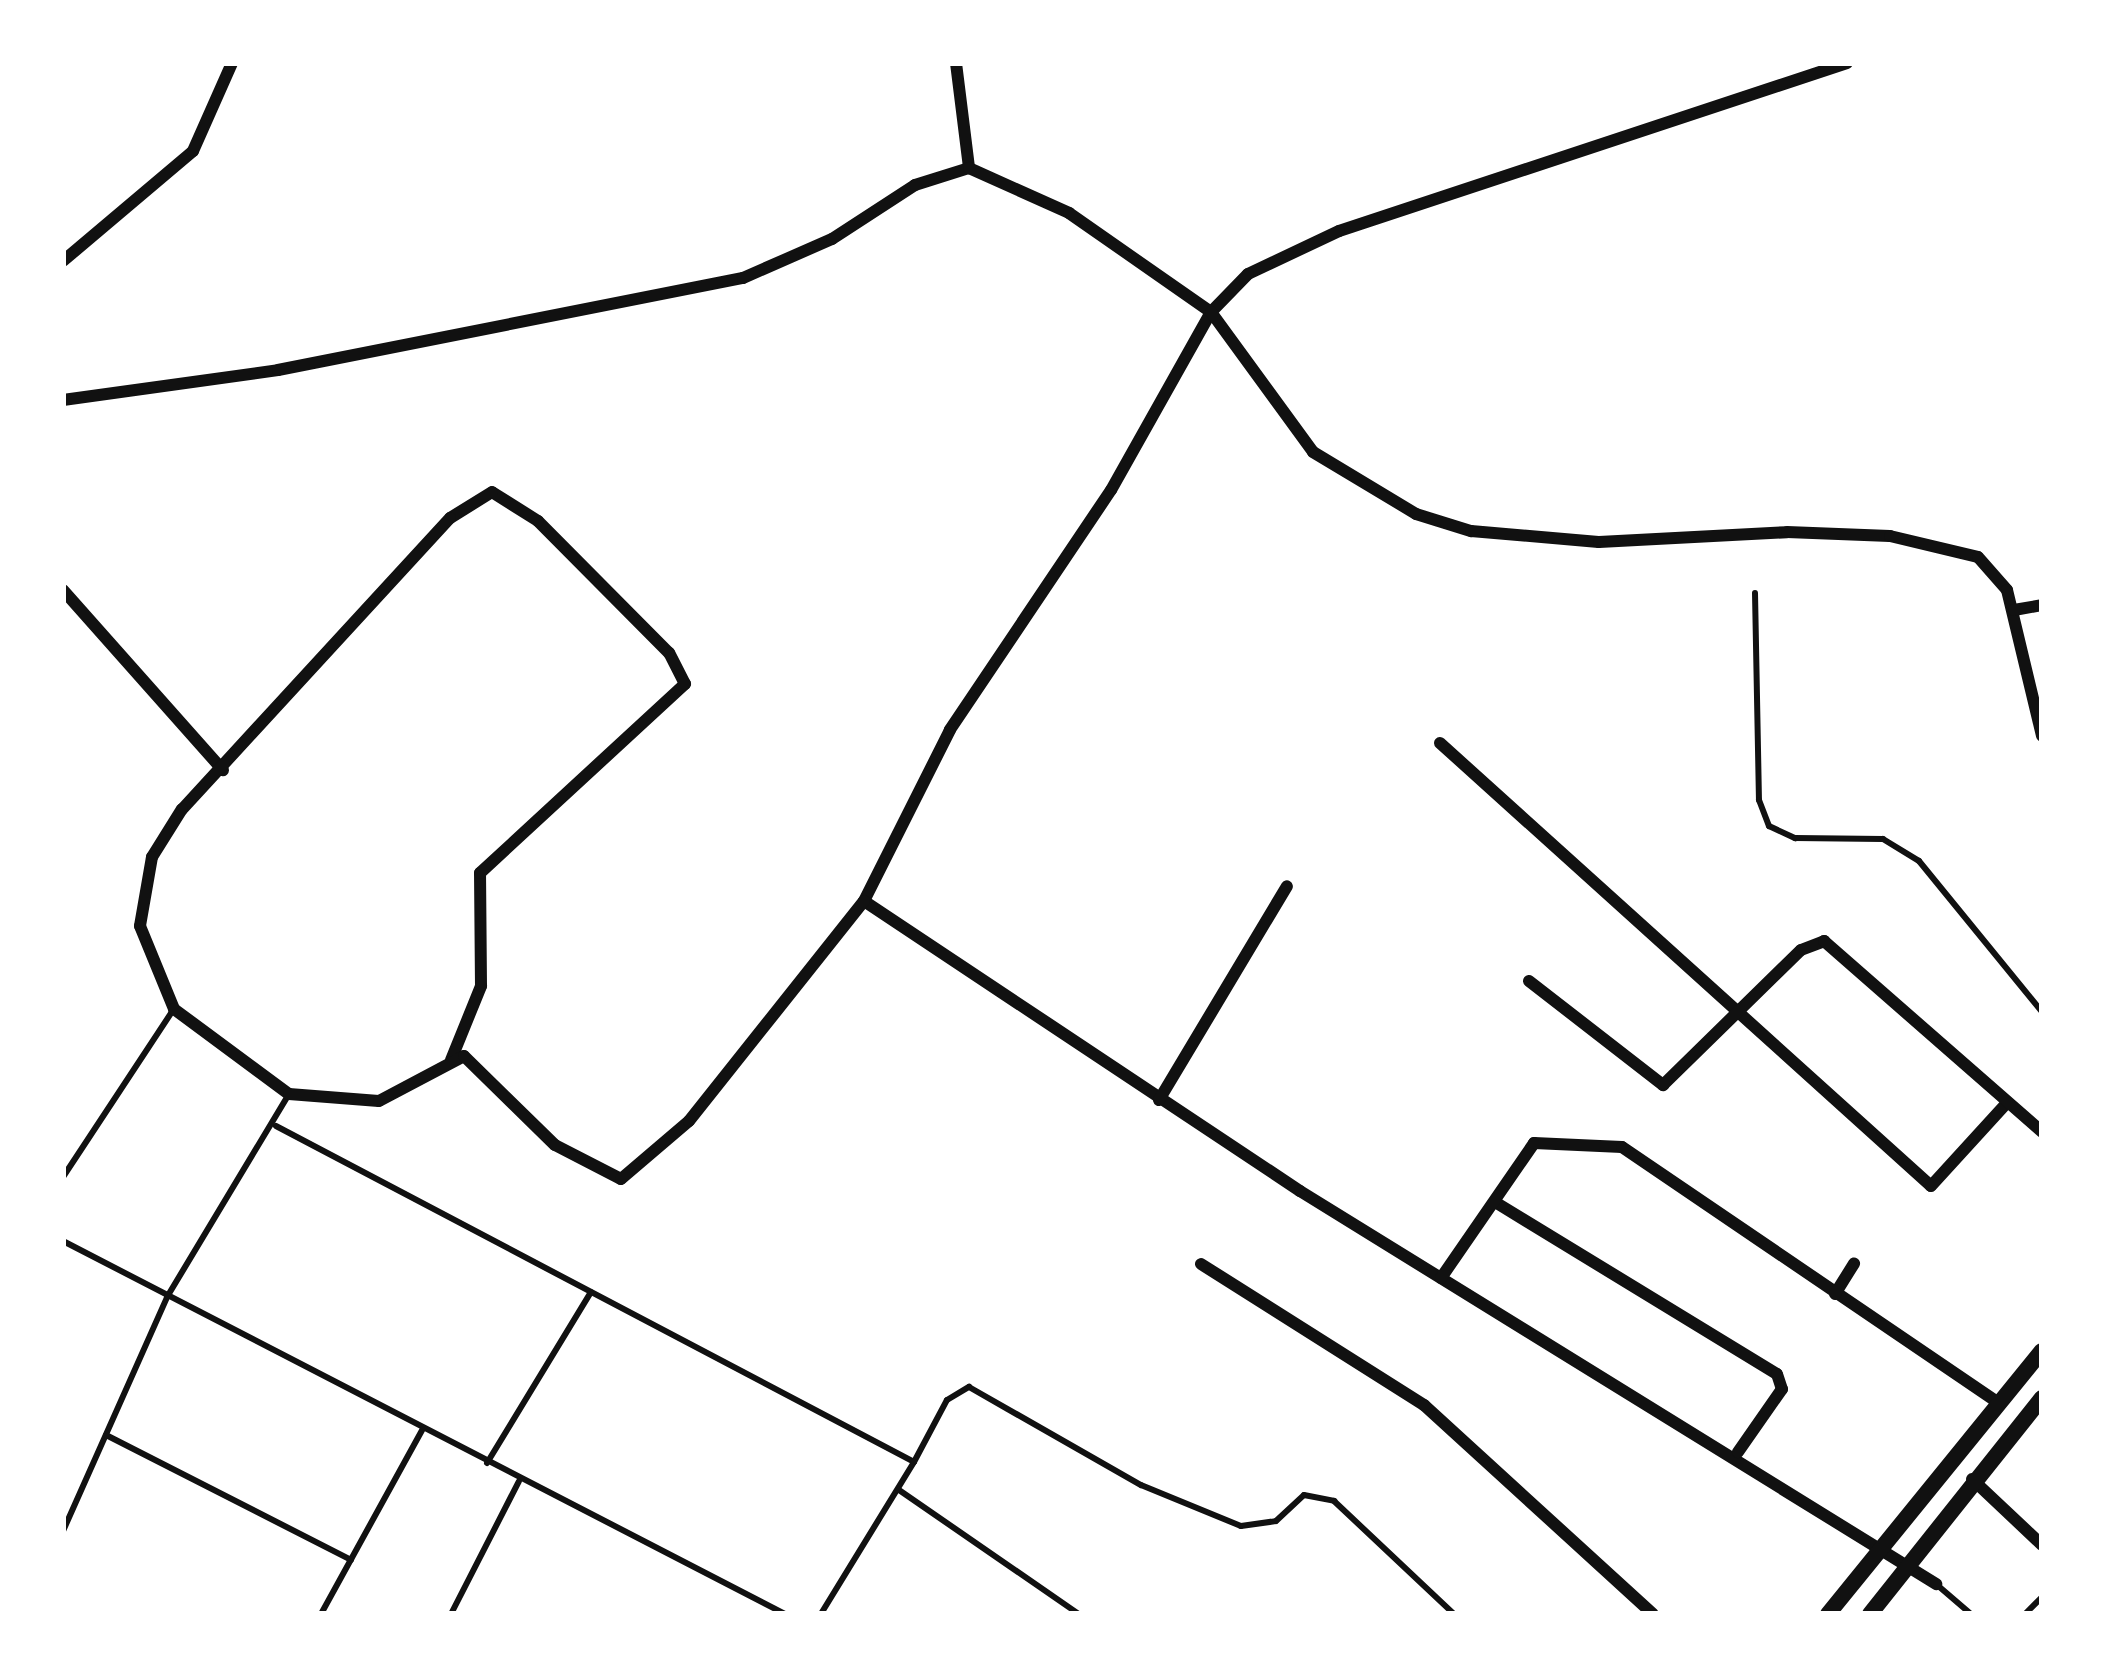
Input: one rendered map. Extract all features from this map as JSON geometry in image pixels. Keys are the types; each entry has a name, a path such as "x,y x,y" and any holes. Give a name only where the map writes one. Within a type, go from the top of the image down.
{"main road":[{"path":"1828,1614 2042,1351"},
{"path":"1870,1614 1971,1479 2042,1398"}],"street":[{"path":"63,261 193,151 232,63"},
{"path":"956,63 969,168"},
{"path":"451,1060 483,1068 592,1173 621,1179 689,1120 864,901 950,730 1111,490 1210,312 1248,274 1339,231 1847,63"},
{"path":"63,400 278,370 743,278 832,239 915,185 969,168 1069,213 1210,312 1313,452 1416,514 1471,531 1599,542 1786,532 1944,543 1994,571 2014,610 2042,736"},
{"path":"492,492 538,521 670,653 685,684 672,703 480,874 482,986 451,1060 379,1101 289,1094 174,1009 140,926 140,894 182,809 223,770 450,518 492,492"},
{"path":"63,590 223,770"},
{"path":"2014,610 2042,605"},
{"path":"1440,743 1931,1186 2005,1106"},
{"path":"1160,1100 1287,886"},
{"path":"864,901 1160,1100 1441,1278 1738,1452 1909,1561 1936,1584"},
{"path":"1529,981 1663,1085 1734,1013 1824,941 2005,1106 2042,1132"},
{"path":"1441,1278 1534,1143 1622,1147 1998,1403"},
{"path":"1495,1202 1777,1374 1782,1389 1738,1452"},
{"path":"1201,1264 1424,1405 1654,1614"},
{"path":"1835,1294 1854,1264"},
{"path":"1971,1479 2042,1545"}],"lane":[{"path":"1755,593 1759,800 1769,826 1795,838 1883,839 1919,861 2042,1012"},
{"path":"63,1177 174,1009"},
{"path":"63,1531 167,1297 276,1126 289,1094"},
{"path":"276,1126 914,1462"},
{"path":"63,1241 486,1464 785,1614"},
{"path":"486,1464 591,1292"},
{"path":"821,1614 899,1490 947,1400 969,1388 1141,1485 1241,1526 1276,1521 1304,1495 1334,1501 1454,1614"},
{"path":"321,1614 422,1430"},
{"path":"106,1435 351,1560"},
{"path":"451,1614 520,1481"},
{"path":"899,1490 1078,1614"},
{"path":"1936,1584 1971,1614"},
{"path":"2025,1614 2042,1597"}]}
